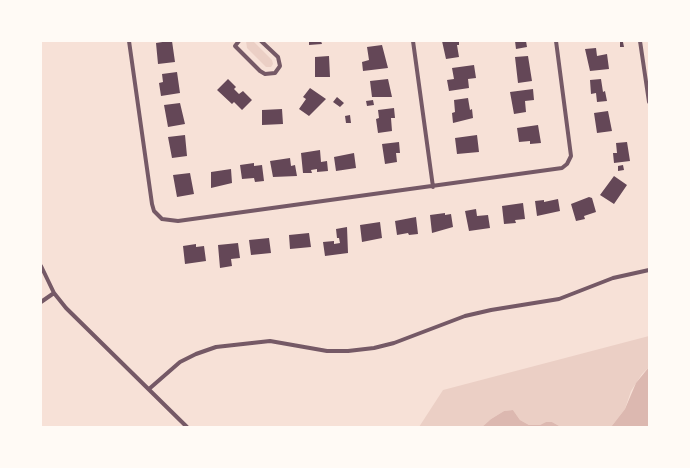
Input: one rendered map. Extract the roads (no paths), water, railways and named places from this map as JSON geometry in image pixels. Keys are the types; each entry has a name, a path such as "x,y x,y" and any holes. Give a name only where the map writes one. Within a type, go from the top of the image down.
{"street":[{"path":"129,41 152,204 154,211 162,219 178,221 556,169 567,164 571,156 571,150 556,41"},
{"path":"239,41 235,46 260,71 265,74 275,73 280,66 278,57 261,41"},
{"path":"413,41 433,187"},
{"path":"640,41 649,102"},
{"path":"41,266 54,293 66,308 187,427"},
{"path":"148,389 171,368 196,354 216,347 270,341 327,350 365,350 394,343 465,316 491,310 559,299 618,276 649,270"},
{"path":"41,302 54,293"}]}
